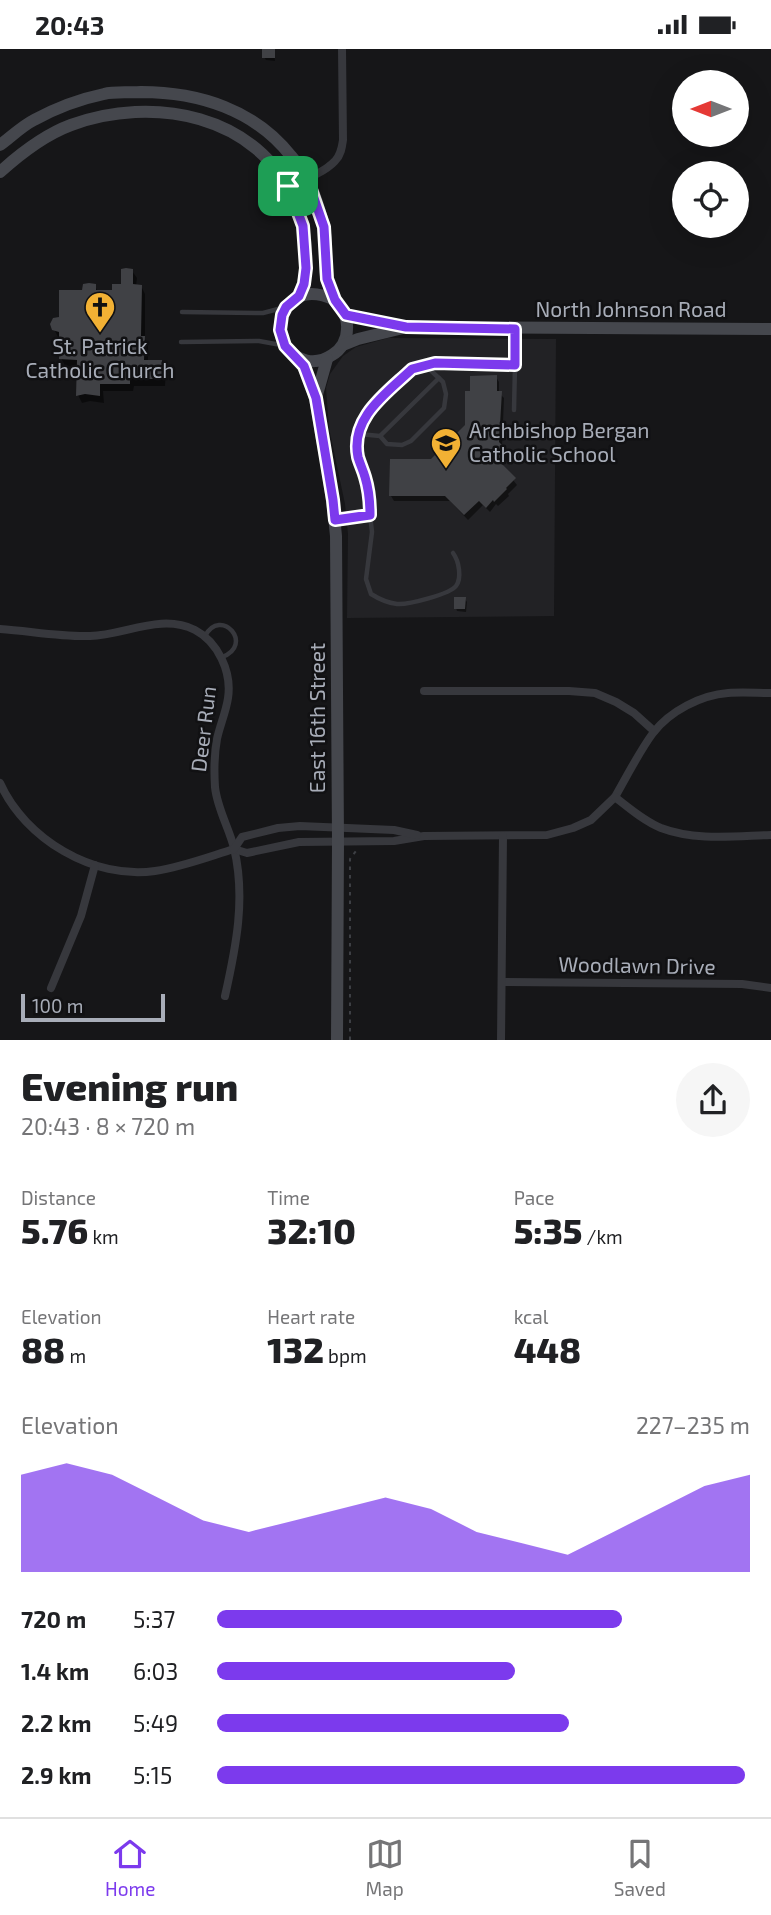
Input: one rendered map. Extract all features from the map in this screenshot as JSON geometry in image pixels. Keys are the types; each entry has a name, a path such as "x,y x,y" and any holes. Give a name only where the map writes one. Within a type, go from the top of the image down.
{"main road":[{"path":"0,145 32,121 60,107 108,93 160,92 202,98 220,104 258,124 286,149 307,178 324,227 327,279 335,300 346,315 348,330 342,345 327,359 310,361 297,357 285,346 280,323 286,307 299,296 304,284 306,249 303,226 288,186 267,160 230,131 207,120 187,115 159,112 112,114 69,126 39,141 0,172"},
{"path":"299,296 323,294 335,300"},
{"name":"North Johnson Road","path":"346,315 406,327 771,329"},
{"name":"North Johnson Road","path":"342,345 406,327"},
{"name":"East 16th Street","path":"297,357 304,366 316,398 335,520 337,1040"},
{"name":"East 16th Street","path":"316,398 327,359"}],"street":[{"path":"288,186 327,167 341,154 342,49"},
{"path":"0,629 94,636 149,624 171,623 193,629 205,636"},
{"name":"Deer Run","path":"205,636 215,646 228,676 228,696 217,739 214,765 215,791 234,849 240,918 225,996"},
{"path":"424,691 595,693 634,713 654,731"},
{"path":"234,849 242,837 278,828 300,826 338,835 394,841 424,836 547,835 573,828 590,820 607,807 654,731 668,718 704,698 726,693 771,693"},
{"path":"1,789 24,819 47,841 70,855 95,865 124,871 153,871 234,849 247,853 338,835 394,830 424,836"},
{"path":"615,797 658,827 679,834 771,835"},
{"path":"501,1040 503,836"},
{"path":"51,988 81,916 95,865"},
{"name":"Woodlawn Drive","path":"502,982 742,984 771,988"}],"lane":[{"path":"183,312 263,313 286,307"},
{"path":"514,410 515,329"},
{"path":"181,342 259,341 285,346"},
{"path":"453,553 457,558 459,571 458,584 454,588 407,604 395,604 371,594 366,579 372,532 370,499 357,447 362,420 412,369 452,363 515,365"},
{"path":"359,434 380,436 387,444 402,445 411,441 444,408 446,394 443,382 425,365"},
{"path":"380,436 439,379"},
{"path":"335,520 370,515"},
{"path":"205,636 211,628 221,625 234,633 234,649 221,657"}],"path":[{"path":"350,1040 350,859 357,851"}],"shaded area":[{"name":"Archbishop Bergan Catholic School","path":"388,338 556,339 554,616 347,618 348,534 345,504 329,428 326,388 330,374 343,356 356,347"}],"building":[{"path":"262,49 275,49 275,58 262,58"},
{"name":"St. Patrick Catholic Church","path":"121,269 133,269 133,284 142,285 141,336 145,336 144,360 162,360 162,379 130,379 130,384 100,384 100,396 76,396 77,360 59,359 59,332 52,330 50,324 53,318 59,317 59,290 82,290 83,284 89,283 96,284 96,290 112,290 112,284 121,284"},
{"name":"Archbishop Bergan Catholic School","path":"497,375 497,391 502,391 499,442 509,452 499,461 516,478 507,489 486,508 479,501 464,515 445,496 389,496 390,459 431,459 465,425 465,391 470,391 470,376"},
{"path":"454,597 466,597 465,609 454,609"}],"place":[{"name":"St. Patrick Catholic Church","path":"100,334"},
{"name":"Archbishop Bergan Catholic School","path":"446,470"}],"route":[{"path":"307,178 324,227 327,279 335,300 346,315 406,327 515,329 515,365 435,363 420,366 412,369 362,420 357,447 370,499 370,515 335,520 316,398 304,366 285,346 281,336 282,315 286,307 299,296 306,268 303,226 288,186 307,178"}]}
